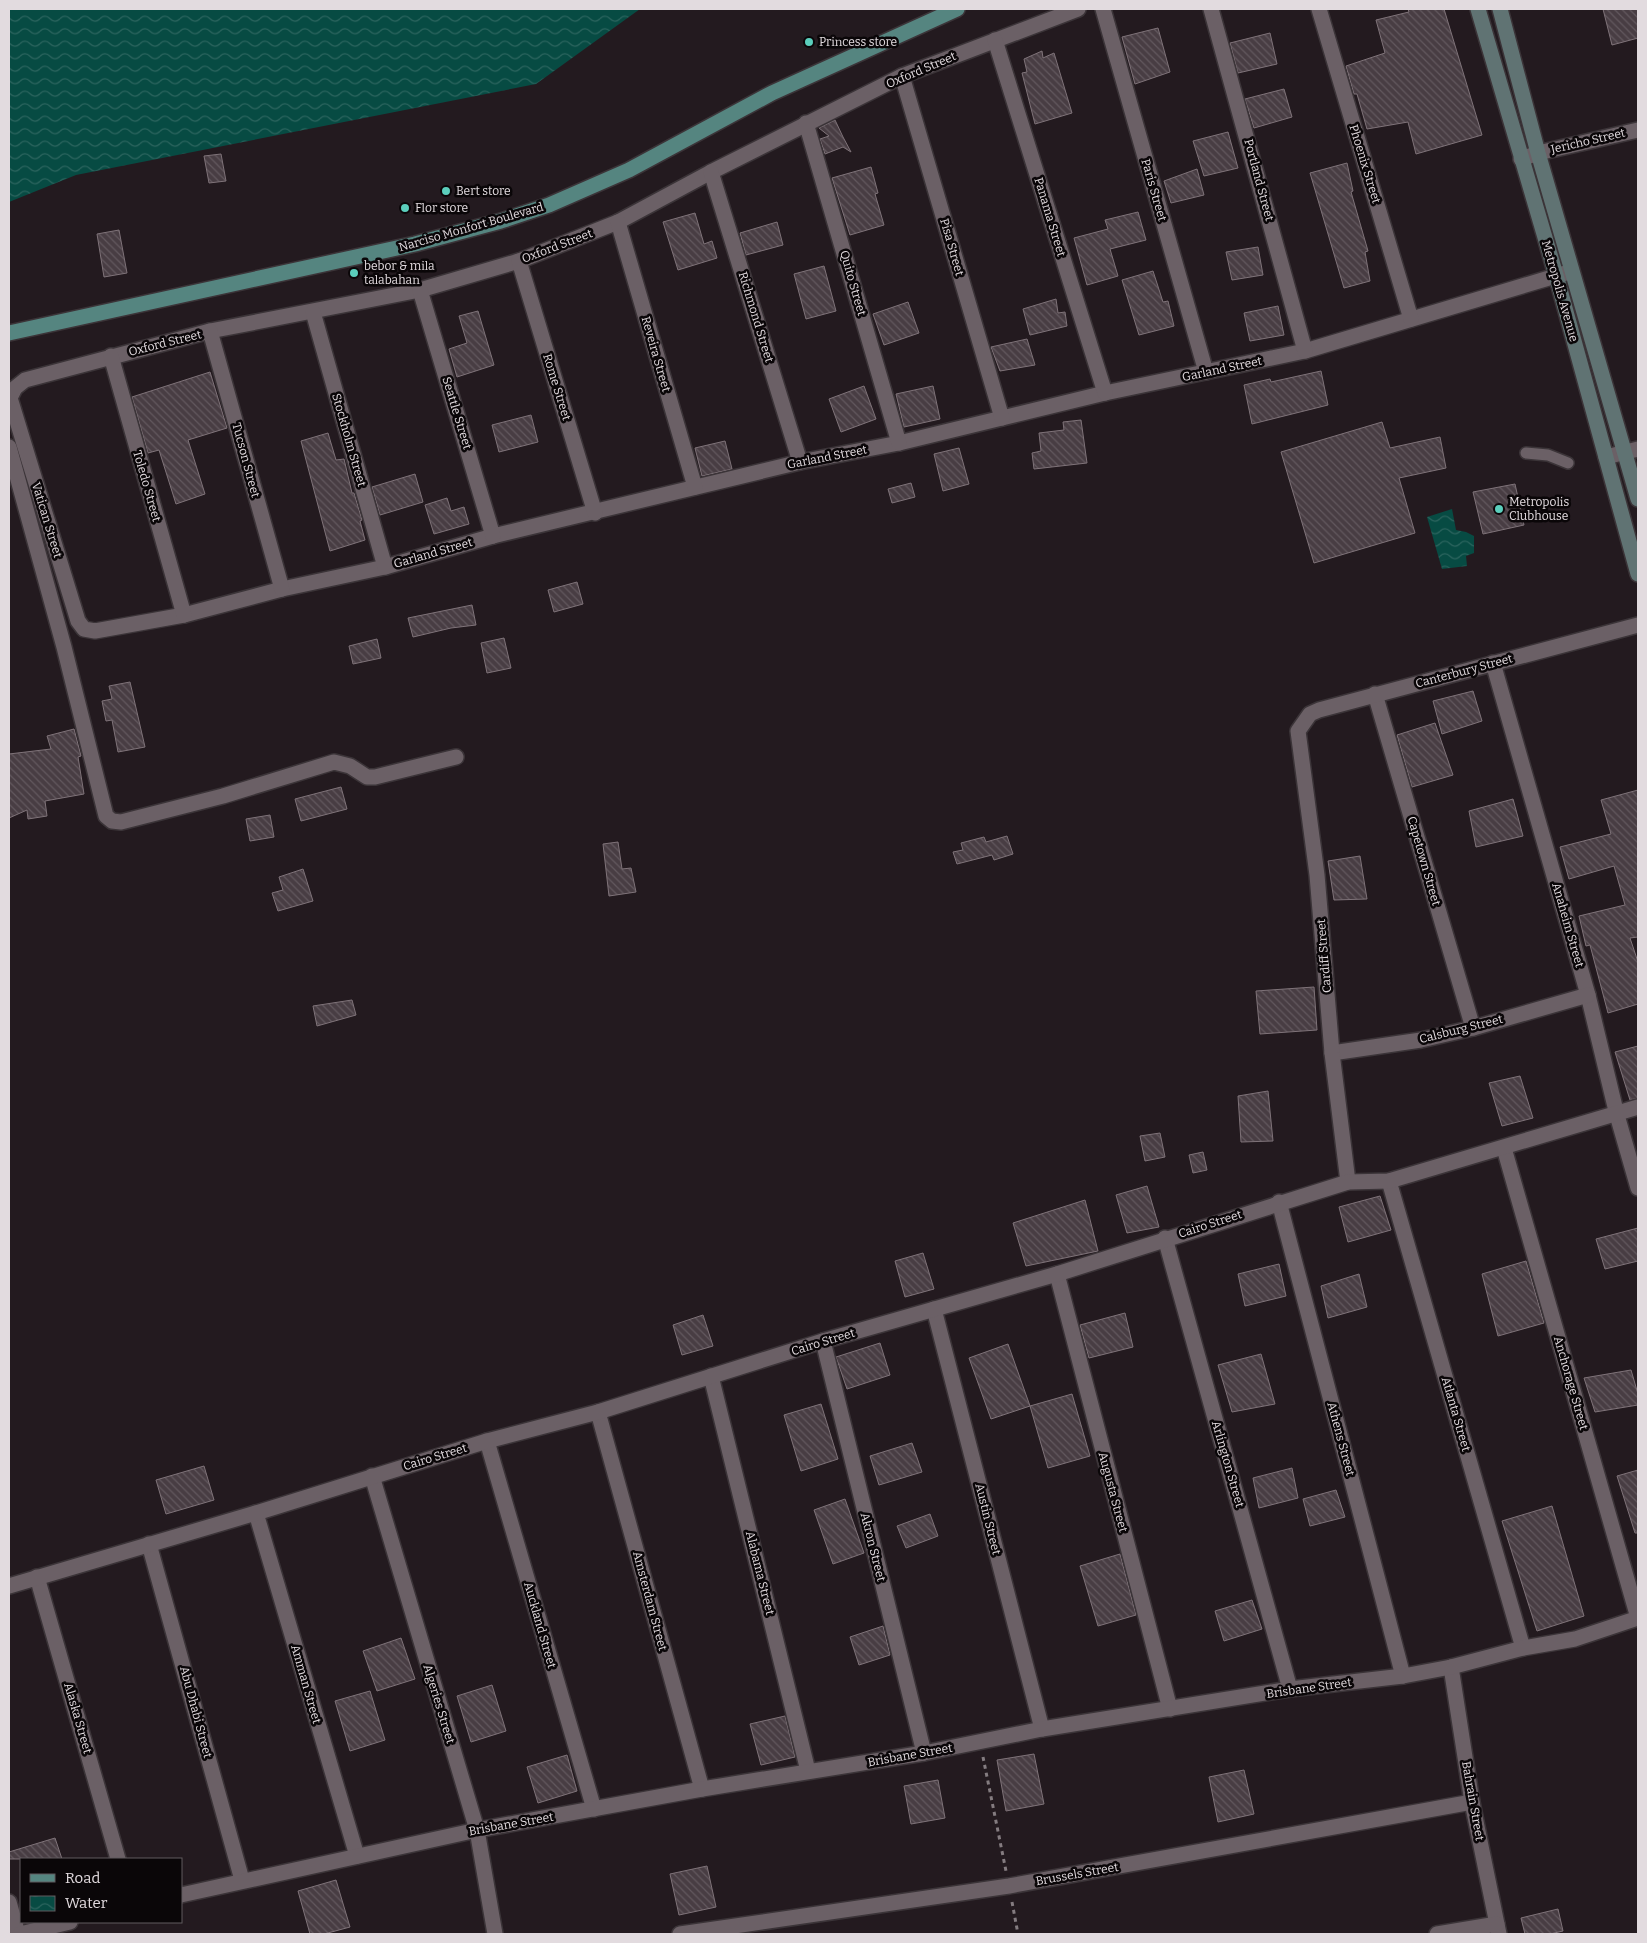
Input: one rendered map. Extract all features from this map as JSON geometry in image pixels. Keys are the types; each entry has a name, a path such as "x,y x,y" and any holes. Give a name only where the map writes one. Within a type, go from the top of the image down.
{"main road":[{"name":"Narciso Monfort Boulevard","path":"9,333 96,312 415,244 501,221 549,205 629,170 772,93 957,9"},
{"name":"Metropolis Avenue","path":"1478,9 1556,275 1638,574"},
{"name":"Metropolis Avenue","path":"1500,9 1538,153 1572,271 1632,450 1638,499"}],"street":[{"name":"Oxford Street","path":"10,398 16,388 25,380 111,356 210,331 420,290 519,260 618,222 806,123 902,76 1078,9"},
{"name":"Paris Street","path":"1103,9 1206,372"},
{"name":"Portland Street","path":"1211,9 1305,351"},
{"name":"Phoenix Street","path":"1319,9 1412,319"},
{"name":"Panama Street","path":"995,40 1105,393"},
{"name":"Pisa Street","path":"902,76 1002,418"},
{"name":"Quito Street","path":"806,123 899,443"},
{"name":"Jericho Street","path":"1521,159 1538,153 1638,130"},
{"name":"Richmond Street","path":"711,172 800,462"},
{"name":"Reveira Street","path":"618,222 695,487"},
{"name":"Rome Street","path":"519,260 595,513"},
{"name":"Garland Street","path":"96,631 184,615 282,589 385,567 493,536 595,513 800,462 899,443 1105,393 1305,351 1572,271"},
{"name":"Seattle Street","path":"420,290 493,536"},
{"name":"Stockholm Street","path":"313,312 385,567"},
{"name":"Tucson Street","path":"210,331 282,589"},
{"name":"Toledo Street","path":"111,356 184,615"},
{"name":"Vatican Street","path":"10,398 78,621 84,629 96,631"},
{"path":"9,447 66,656 106,816 112,822 120,822 214,798 334,762 350,766 368,778 456,757"},
{"path":"1606,457 1632,450"},
{"name":"Canterbury Street","path":"1298,730 1310,714 1375,694 1638,624"},
{"name":"Anaheim Street","path":"1493,663 1588,995 1617,1115 1638,1188"},
{"name":"Capetown Street","path":"1375,694 1473,1028"},
{"name":"Cardiff Street","path":"1298,730 1317,875 1332,1053 1348,1182"},
{"name":"Calsburg Street","path":"1332,1053 1421,1040 1473,1028 1588,995"},
{"name":"Cairo Street","path":"9,1586 256,1513 487,1441 598,1412 822,1341 1057,1274 1165,1238 1348,1182 1389,1181 1617,1115 1638,1107"},
{"name":"Anchorage Street","path":"1504,1148 1638,1618"},
{"name":"Atlanta Street","path":"1389,1181 1523,1648"},
{"name":"Athens Street","path":"1280,1202 1403,1676"},
{"name":"Arlington Street","path":"1165,1238 1290,1689"},
{"name":"Augusta Street","path":"1057,1274 1170,1710"},
{"name":"Austin Street","path":"934,1309 1042,1729"},
{"name":"Akron Street","path":"822,1341 924,1753"},
{"name":"Alabama Street","path":"711,1376 808,1771"},
{"name":"Amsterdam Street","path":"598,1412 702,1789"},
{"name":"Auckland Street","path":"487,1441 594,1809"},
{"name":"Algeries Street","path":"372,1476 477,1830 495,1934"},
{"name":"Amman Street","path":"256,1513 357,1856"},
{"name":"Abu Dhabi Street","path":"149,1544 242,1880"},
{"name":"Alaska Street","path":"38,1577 118,1858"},
{"name":"Brisbane Street","path":"182,1894 477,1830 702,1789 924,1753 1042,1729 1170,1710 1290,1689 1403,1676 1451,1667 1523,1648 1575,1639 1638,1618"},
{"name":"Bahrain Street","path":"1451,1667 1472,1802 1498,1929"},
{"name":"Brussels Street","path":"680,1934 1009,1886 1472,1802"},
{"path":"9,1902 19,1934 66,1923"},
{"path":"1437,1934 1498,1929"}],"lane":[{"path":"1526,453 1548,455 1568,463"}],"path":[{"path":"980,1742 1018,1934"}],"water":[{"path":"9,9 640,9 536,84 76,175 9,202"},
{"path":"1452,509 1456,530 1474,536 1474,553 1466,556 1467,566 1442,569 1427,517"}],"building":[{"path":"1408,9 1444,9 1482,135 1416,154 1408,122 1367,129 1357,94 1354,94 1346,66 1385,53 1376,20 1409,12"},
{"path":"1603,9 1638,9 1638,38 1612,45"},
{"path":"1158,28 1170,72 1135,84 1122,37"},
{"path":"1270,33 1277,64 1238,73 1230,43"},
{"path":"1042,51 1043,58 1054,53 1072,113 1035,124 1022,73 1027,72 1024,59"},
{"path":"1284,89 1292,117 1254,128 1245,99"},
{"path":"835,120 851,152 843,147 825,154 820,139 829,136 819,128"},
{"path":"1228,132 1238,168 1204,176 1193,141"},
{"path":"221,154 226,181 209,183 204,156"},
{"path":"1347,163 1353,191 1351,192 1368,251 1365,252 1370,281 1344,288 1310,173"},
{"path":"871,167 878,193 875,194 884,225 850,235 832,178"},
{"path":"1197,169 1204,195 1171,203 1164,181"},
{"path":"1138,212 1146,240 1110,249 1118,276 1087,285 1074,238 1108,229 1105,220"},
{"path":"695,213 704,244 712,241 717,258 678,270 663,222"},
{"path":"777,222 783,245 746,255 740,233"},
{"path":"119,230 127,273 104,277 97,234"},
{"path":"1258,247 1263,275 1232,280 1226,252"},
{"path":"824,266 836,311 806,319 794,274"},
{"path":"1153,271 1163,302 1168,301 1174,326 1139,335 1122,280"},
{"path":"1056,299 1058,313 1065,312 1067,326 1030,335 1023,309"},
{"path":"908,302 919,333 884,345 873,314"},
{"path":"1278,306 1284,335 1250,341 1244,313"},
{"path":"478,311 494,365 457,377 449,349 467,343 459,316"},
{"path":"1027,339 1035,365 1000,371 991,347"},
{"path":"1321,371 1328,405 1252,424 1244,385 1270,379 1271,382"},
{"path":"210,372 227,428 188,440 205,494 176,504 159,450 148,453 132,397"},
{"path":"864,386 876,419 841,432 829,399"},
{"path":"933,386 940,419 904,427 896,394"},
{"path":"531,415 538,442 499,452 492,425"},
{"path":"1081,420 1087,463 1034,469 1032,453 1041,451 1039,433 1064,430 1063,422"},
{"path":"1382,422 1390,448 1440,437 1446,468 1399,478 1415,533 1314,563 1281,452"},
{"path":"328,433 336,460 344,459 352,493 354,493 362,520 360,521 365,540 330,551 301,441"},
{"path":"725,441 732,469 702,476 695,448"},
{"path":"959,448 969,484 943,491 934,454"},
{"path":"415,474 423,502 380,515 372,487"},
{"path":"911,483 915,497 892,503 888,489"},
{"name":"Metropolis Clubhouse","path":"1515,484 1524,525 1483,534 1473,492"},
{"path":"447,498 451,511 464,507 469,524 434,534 425,505"},
{"path":"577,582 583,604 554,612 548,590"},
{"path":"472,605 476,625 451,628 413,637 408,618"},
{"path":"504,638 511,668 487,673 481,643"},
{"path":"377,639 381,658 353,664 349,646"},
{"path":"130,682 145,747 118,752 112,720 106,721 102,701 112,699 109,686"},
{"path":"1473,691 1482,721 1442,734 1433,701"},
{"path":"1435,723 1453,775 1412,787 1397,735"},
{"path":"74,729 81,756 78,757 84,794 45,801 47,816 28,819 27,810 9,818 9,754 51,749 47,736"},
{"path":"341,787 347,809 301,821 295,799"},
{"path":"1638,790 1638,937 1630,938 1638,962 1638,1004 1608,1013 1590,945 1586,946 1579,916 1625,905 1614,866 1569,879 1560,847 1611,834 1601,800"},
{"path":"1513,799 1523,836 1476,847 1469,811"},
{"path":"270,815 274,837 250,841 246,819"},
{"path":"1007,836 1013,854 994,860 992,855 957,864 953,852 963,850 961,843 984,837 986,842"},
{"path":"618,842 622,869 631,868 636,892 609,896 603,844"},
{"path":"1360,856 1367,899 1334,900 1328,861"},
{"path":"303,869 313,901 278,911 272,893 283,890 279,877"},
{"path":"1314,987 1317,1030 1260,1034 1256,991"},
{"path":"352,1000 356,1015 317,1026 313,1006"},
{"path":"1638,1046 1638,1098 1630,1100 1615,1052"},
{"path":"1520,1076 1533,1118 1502,1126 1489,1083"},
{"path":"1268,1091 1273,1141 1241,1142 1238,1096"},
{"path":"1160,1133 1165,1157 1145,1161 1140,1136"},
{"path":"1203,1152 1207,1170 1193,1173 1189,1155"},
{"path":"1147,1186 1159,1227 1127,1233 1116,1195"},
{"path":"1380,1196 1391,1230 1348,1242 1339,1207"},
{"path":"1085,1200 1098,1251 1026,1266 1013,1223"},
{"path":"1638,1228 1638,1261 1605,1269 1596,1239"},
{"path":"923,1253 934,1289 905,1297 895,1261"},
{"path":"1526,1261 1544,1323 1498,1336 1482,1274"},
{"path":"1279,1264 1286,1296 1245,1306 1238,1274"},
{"path":"1359,1274 1367,1307 1328,1318 1321,1286"},
{"path":"1125,1313 1133,1347 1089,1358 1080,1325"},
{"path":"703,1315 713,1346 682,1355 673,1325"},
{"path":"880,1343 890,1375 847,1389 836,1357"},
{"path":"1008,1344 1030,1406 991,1419 969,1358"},
{"path":"1261,1354 1275,1404 1232,1412 1218,1365"},
{"path":"1631,1370 1638,1394 1638,1405 1595,1412 1584,1378"},
{"path":"1072,1394 1090,1456 1048,1468 1030,1406"},
{"path":"821,1404 838,1459 801,1471 784,1415"},
{"path":"912,1443 922,1472 879,1485 870,1456"},
{"path":"204,1466 214,1500 166,1514 156,1480"},
{"path":"1292,1468 1298,1498 1259,1508 1253,1478"},
{"path":"1638,1470 1638,1533 1635,1533 1617,1476"},
{"path":"1336,1490 1345,1517 1310,1526 1303,1499"},
{"path":"845,1499 864,1553 833,1564 814,1510"},
{"path":"1552,1506 1584,1616 1537,1631 1502,1521"},
{"path":"930,1514 938,1536 906,1548 897,1526"},
{"path":"1120,1554 1136,1615 1098,1626 1080,1566"},
{"path":"1252,1600 1262,1629 1224,1641 1215,1611"},
{"path":"883,1626 890,1655 859,1665 850,1637"},
{"path":"401,1638 415,1679 377,1691 363,1651"},
{"path":"492,1685 506,1731 471,1742 457,1696"},
{"path":"370,1691 385,1740 350,1751 335,1701"},
{"path":"785,1716 795,1757 761,1765 750,1724"},
{"path":"1034,1754 1044,1804 1006,1811 997,1760"},
{"path":"567,1755 577,1791 538,1803 527,1767"},
{"path":"1244,1770 1254,1814 1218,1822 1209,1777"},
{"path":"938,1780 945,1818 911,1824 904,1786"},
{"path":"55,1838 62,1858 9,1859 9,1852"},
{"path":"707,1866 716,1907 679,1915 670,1874"},
{"path":"336,1880 350,1927 324,1934 310,1934 298,1891"},
{"path":"1558,1909 1563,1931 1550,1934 1525,1934 1521,1918"}],"place":[{"name":"Princess store","path":"809,42"},
{"name":"Bert store","path":"446,191"},
{"name":"Flor store","path":"405,208"},
{"name":"bebor & mila talabahan","path":"354,273"},
{"name":"Metropolis Clubhouse","path":"1499,509"}]}
